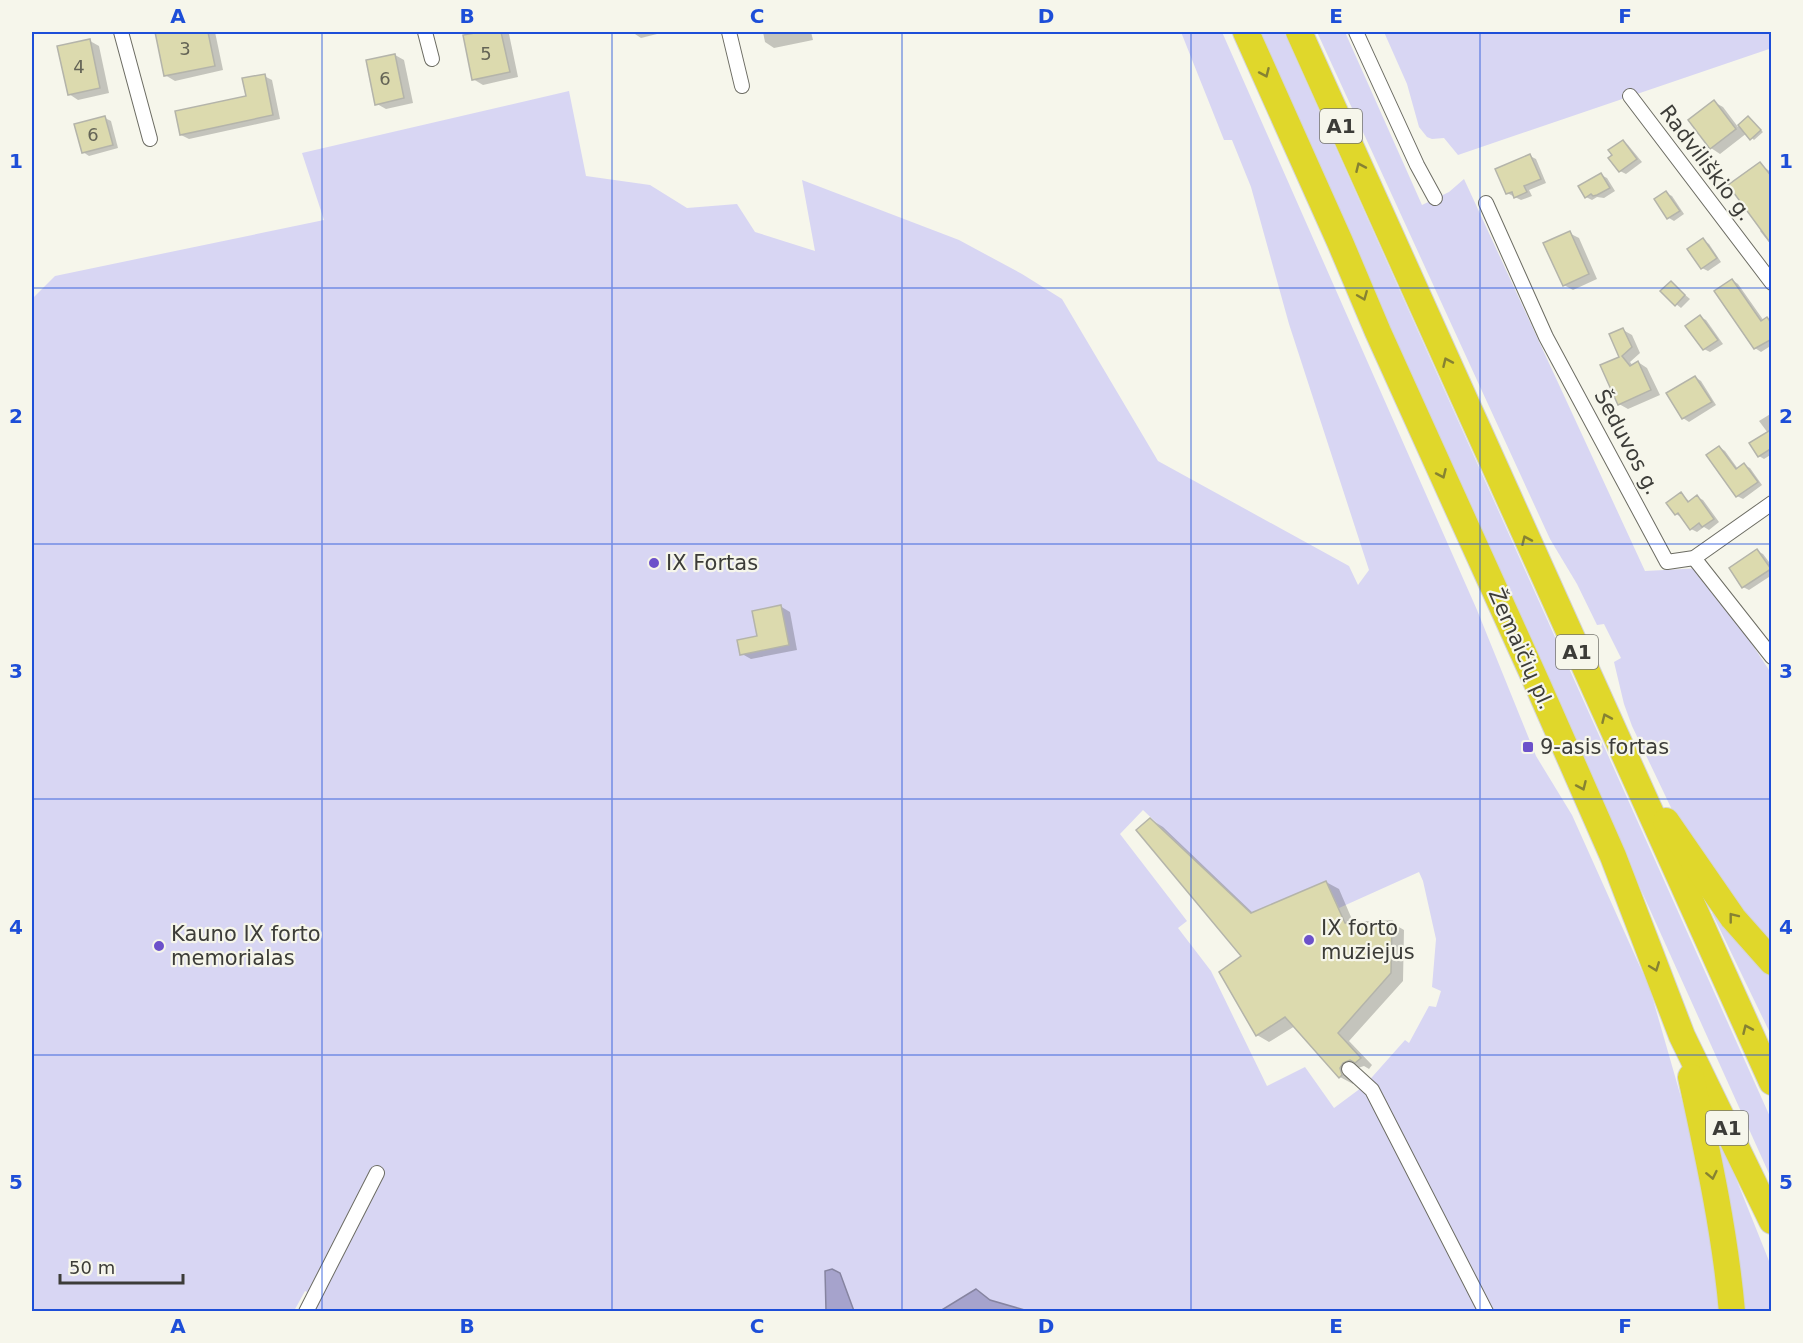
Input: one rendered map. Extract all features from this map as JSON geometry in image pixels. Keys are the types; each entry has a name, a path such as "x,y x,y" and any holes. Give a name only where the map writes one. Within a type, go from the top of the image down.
{"highway":[{"name":"Žemaičių pl.","path":"1246,32 1613,856 1682,1036 1772,1221"},
{"name":"A1","path":"1299,32 1772,1082"},
{"path":"1629,768 1733,918 1772,962"},
{"path":"1682,1036 1719,1208 1728,1264 1732,1311"}],"street":[{"path":"121,32 150,139"},
{"path":"425,32 432,59"},
{"path":"729,32 742,86"},
{"path":"1356,32 1417,165 1435,198"},
{"name":"Radviliškio g.","path":"1630,96 1772,284"},
{"name":"Šeduvos g.","path":"1486,203 1546,337 1668,562 1694,558"},
{"path":"1772,503 1694,558 1772,657"},
{"path":"1348,1069 1372,1090 1485,1311"},
{"path":"306,1311 377,1173"}],"shaded area":[{"path":"1181,32 1222,32 1477,610 1536,756 1572,815 1650,989 1693,1139 1708,1215 1721,1311 1028,1312 990,1300 976,1289 940,1311 854,1312 840,1273 825,1271 826,1311 315,1312 321,1298 305,1291 294,1311 32,1312 32,299 55,276 324,220 302,153 569,91 586,176 650,185 687,208 737,204 755,232 815,251 802,180 959,240 1022,274 1062,299 1158,461 1349,566 1358,585 1369,570 1289,324 1251,187 1232,140 1224,140","holes":["1143,810 1251,913 1326,881 1339,908 1419,872 1423,881 1436,939 1432,987 1441,991 1436,1007 1429,1006 1409,1043 1405,1040 1365,1085 1334,1108 1305,1067 1267,1086 1211,971 1178,928 1187,921 1120,834"]},
{"path":"1256,32 1284,32 1771,1119 1771,1178 1479,531"},
{"path":"1317,32 1345,32 1422,205 1449,192 1464,179 1645,571 1702,568 1771,673 1771,952 1675,816 1632,726 1624,704 1614,662 1621,658 1604,624 1597,625 1577,584 1550,539"},
{"path":"1384,32 1771,32 1772,48 1458,155 1444,138 1427,137 1419,127 1407,84"},
{"path":"1719,909 1771,972 1771,1035 1712,913"},
{"path":"1719,1144 1727,1156 1771,1266 1771,1311 1742,1311 1735,1235 1716,1155"},
{"path":"832,1269 840,1273 854,1311 826,1311 825,1271"},
{"path":"976,1289 990,1300 1028,1311 940,1311"}],"building":[{"path":"155,32 208,32 215,66 164,76"},
{"path":"501,32 510,72 472,80 463,35"},
{"path":"90,39 100,88 68,95 57,46"},
{"path":"395,54 404,98 375,105 366,60"},
{"path":"265,74 273,115 180,135 175,111 246,96 242,78"},
{"path":"1714,100 1736,129 1710,149 1688,120"},
{"path":"105,116 113,145 82,153 74,124"},
{"path":"1748,116 1761,130 1750,140 1738,125"},
{"path":"1623,140 1637,159 1619,172 1608,158 1612,155 1608,150"},
{"path":"1530,154 1541,179 1524,186 1527,192 1514,198 1512,192 1506,194 1495,169"},
{"path":"1760,162 1772,177 1772,245 1728,185"},
{"path":"1601,173 1610,188 1585,198 1578,186"},
{"path":"1666,191 1680,211 1667,219 1654,199"},
{"path":"1570,231 1589,274 1563,286 1543,243"},
{"path":"1703,238 1717,258 1701,269 1687,249"},
{"path":"1732,279 1761,321 1767,317 1772,324 1772,339 1754,349 1714,291"},
{"path":"1671,281 1685,295 1675,306 1660,291"},
{"path":"1700,315 1718,340 1703,350 1685,326"},
{"path":"1623,328 1632,347 1622,356 1630,366 1638,361 1651,390 1618,405 1600,365 1619,357 1609,334"},
{"path":"1695,376 1712,402 1682,419 1666,393"},
{"path":"1772,429 1772,448 1758,457 1749,443"},
{"path":"1719,446 1736,469 1744,463 1758,482 1736,497 1706,455"},
{"path":"1681,492 1688,502 1697,495 1714,519 1702,527 1699,523 1690,530 1678,513 1675,515 1666,503"},
{"path":"1757,549 1771,569 1742,588 1729,568"},
{"path":"781,605 789,645 740,655 737,640 757,636 752,611"},
{"name":"IX forto muziejus","path":"1150,818 1251,913 1326,881 1345,923 1392,921 1391,973 1338,1033 1361,1058 1355,1063 1350,1060 1343,1063 1340,1068 1342,1075 1339,1078 1285,1017 1256,1036 1219,972 1241,956 1136,830"}],"place":[{"name":"IX Fortas","path":"654,563"},
{"name":"9-asis fortas","path":"1528,747"},
{"name":"IX forto muziejus","path":"1309,940"},
{"name":"Kauno IX forto memorialas","path":"159,946"}]}
